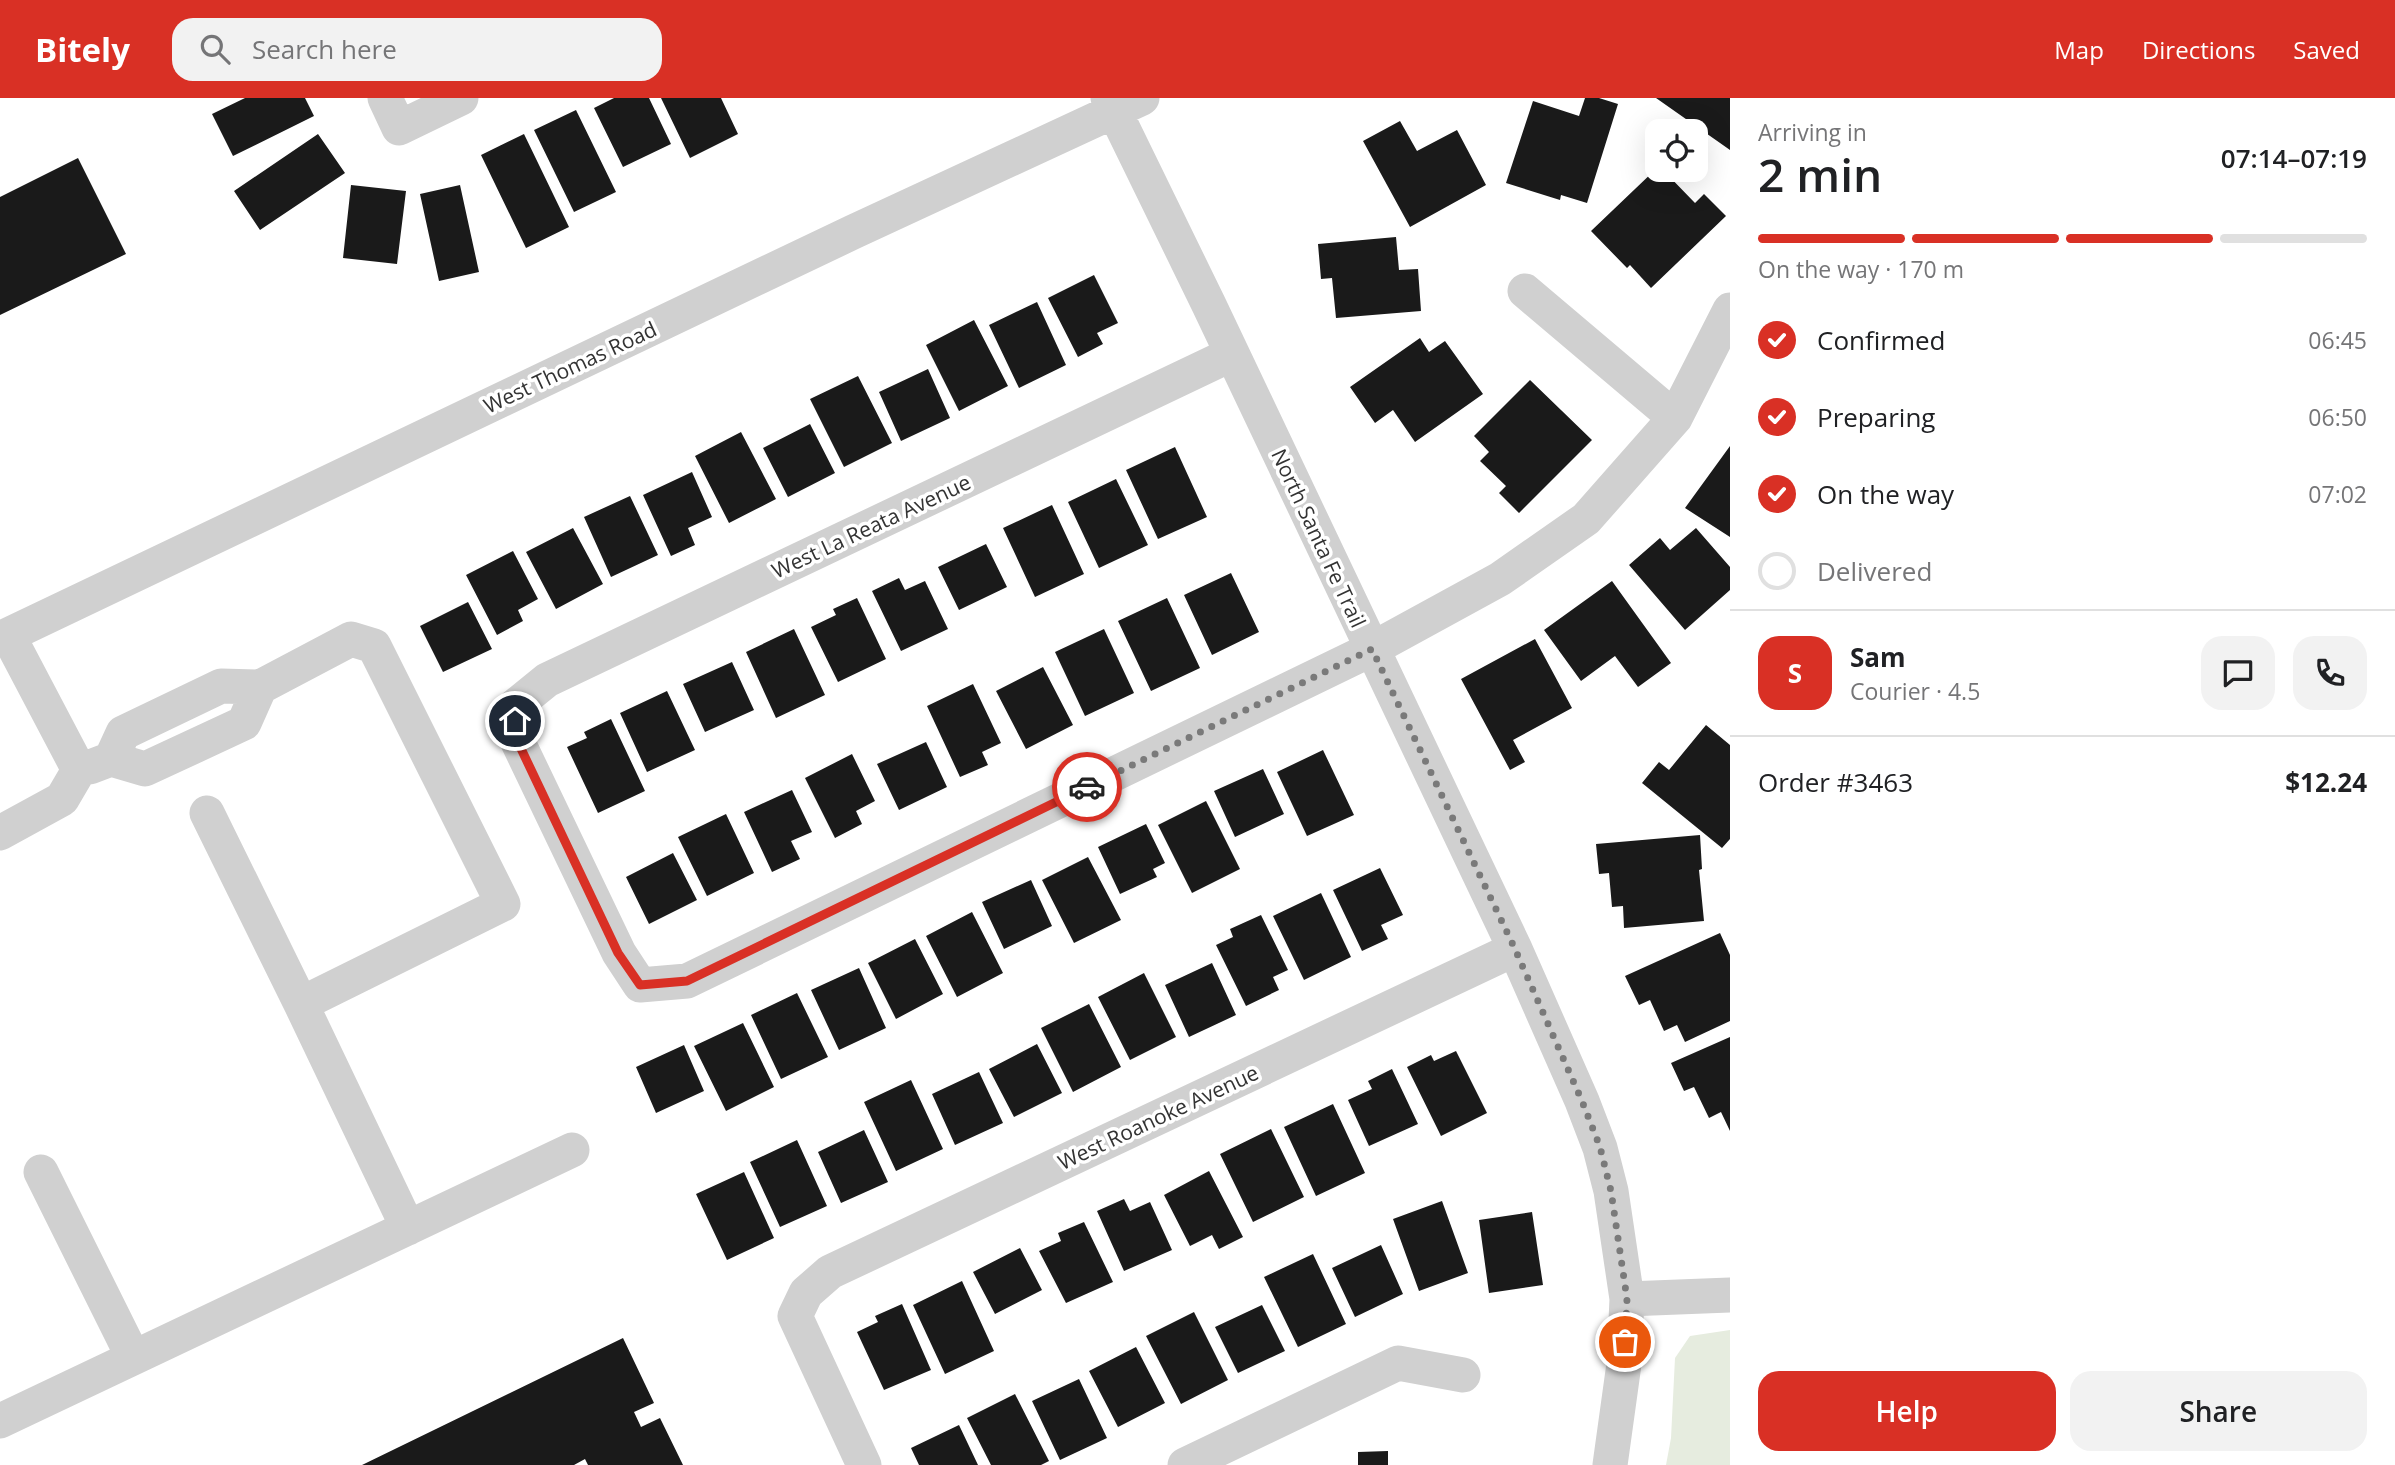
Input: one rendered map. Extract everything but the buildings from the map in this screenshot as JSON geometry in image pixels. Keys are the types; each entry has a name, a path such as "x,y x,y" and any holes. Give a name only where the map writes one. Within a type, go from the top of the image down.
{"street":[{"path":"392,113 461,98"},
{"name":"North Santa Fe Trail","path":"1121,102 1232,354 1515,949 1600,1147 1611,1191 1627,1299 1624,1364 1610,1465"},
{"name":"West Thomas Road","path":"4,637 1121,102"},
{"path":"1525,291 1675,418"},
{"path":"1372,649 1500,579 1586,519 1675,418 1730,310"},
{"name":"West La Reata Avenue","path":"1232,354 547,680 515,706 515,736 618,953 640,985 687,981 1372,649"},
{"path":"4,637 95,765"},
{"path":"95,765 145,769 244,723 260,687 351,639 374,646 503,904 301,1004"},
{"path":"0,832 62,799 95,765"},
{"path":"208,813 408,1228"},
{"name":"West Roanoke Avenue","path":"864,1465 795,1316 806,1293 830,1272 1515,949"},
{"path":"0,1420 572,1150"},
{"path":"41,1172 133,1357"},
{"path":"1627,1299 1730,1295"},
{"path":"1185,1465 1398,1363 1463,1375"}],"shaded area":[{"path":"1730,1330 1730,1465 1666,1465 1671,1438 1675,1358 1690,1336"}],"way so far":[{"path":"1087,787 1372,649 1515,949 1600,1147 1611,1191 1627,1299 1625,1342"}],"route":[{"path":"515,721 515,736 618,953 640,985 687,981 1087,787"}]}
